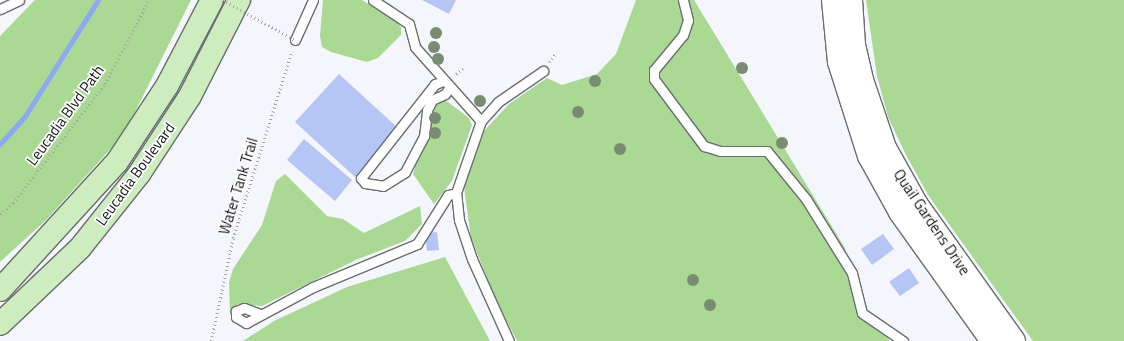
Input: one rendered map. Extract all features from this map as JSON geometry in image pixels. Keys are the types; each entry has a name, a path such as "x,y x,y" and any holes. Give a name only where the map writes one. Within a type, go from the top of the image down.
{"main road":[{"name":"Leucadia Boulevard","path":"0,290 117,162 167,86 212,0"},
{"name":"Leucadia Boulevard","path":"0,324 80,248 139,174 190,96 239,0"},
{"name":"Quail Gardens Drive","path":"833,0 839,62 869,156 900,212 992,341"},
{"name":"Quail Gardens Drive","path":"851,0 854,45 862,80 885,148 917,206 1014,341"}],"lane":[{"path":"0,9 19,0"},
{"path":"295,40 312,0"},
{"path":"373,0 409,24 415,47 446,85 481,121"},
{"path":"683,0 688,20 683,35 654,70 654,79 704,146 720,151 767,151 806,198 852,273 862,313 903,341"},
{"path":"509,341 472,259 459,220 456,193 481,121 498,102 543,71"},
{"path":"435,84 446,85 446,94 432,100 427,110 424,136 405,172 383,186 364,183 361,178 435,84"},
{"path":"260,314 331,278 417,244 448,195 456,193"}],"path":[{"name":"Leucadia Blvd Path","path":"0,214 13,203 105,84 149,0"},
{"path":"223,0 295,40"},
{"name":"Water Tank Trail","path":"211,341 232,238 295,40"}],"green space":[{"path":"35,0 191,0 124,134 46,220 0,262 0,36"},
{"path":"323,0 362,0 395,20 401,27 401,35 378,58 367,62 331,52 322,47 320,35"},
{"path":"636,0 694,0 845,248 861,311 890,341 517,341 496,300 471,238 464,187 471,157 484,131 509,104 547,78 562,85 597,74 616,54"},
{"path":"866,0 1124,0 1124,341 1033,341 928,195 905,153 888,117 877,76"},
{"path":"444,99 469,118 472,125 452,181 434,204 413,174 419,153 431,133 431,112 436,102"},
{"path":"285,174 327,216 343,219 364,233 420,206 422,224 405,241 358,259 262,306 238,304 230,315 229,282 233,269 262,225 276,181"},
{"path":"445,257 490,341 243,341 274,321 347,287"}],"building":[{"path":"422,0 456,0 449,14"},
{"path":"339,74 399,129 355,177 295,122"},
{"path":"304,139 352,180 335,201 287,160"},
{"path":"437,232 439,250 427,251 425,233"},
{"path":"883,234 894,249 872,265 861,249"},
{"path":"909,268 919,283 900,296 889,282"}],"waterway":[{"path":"0,144 25,116 98,0"}]}
